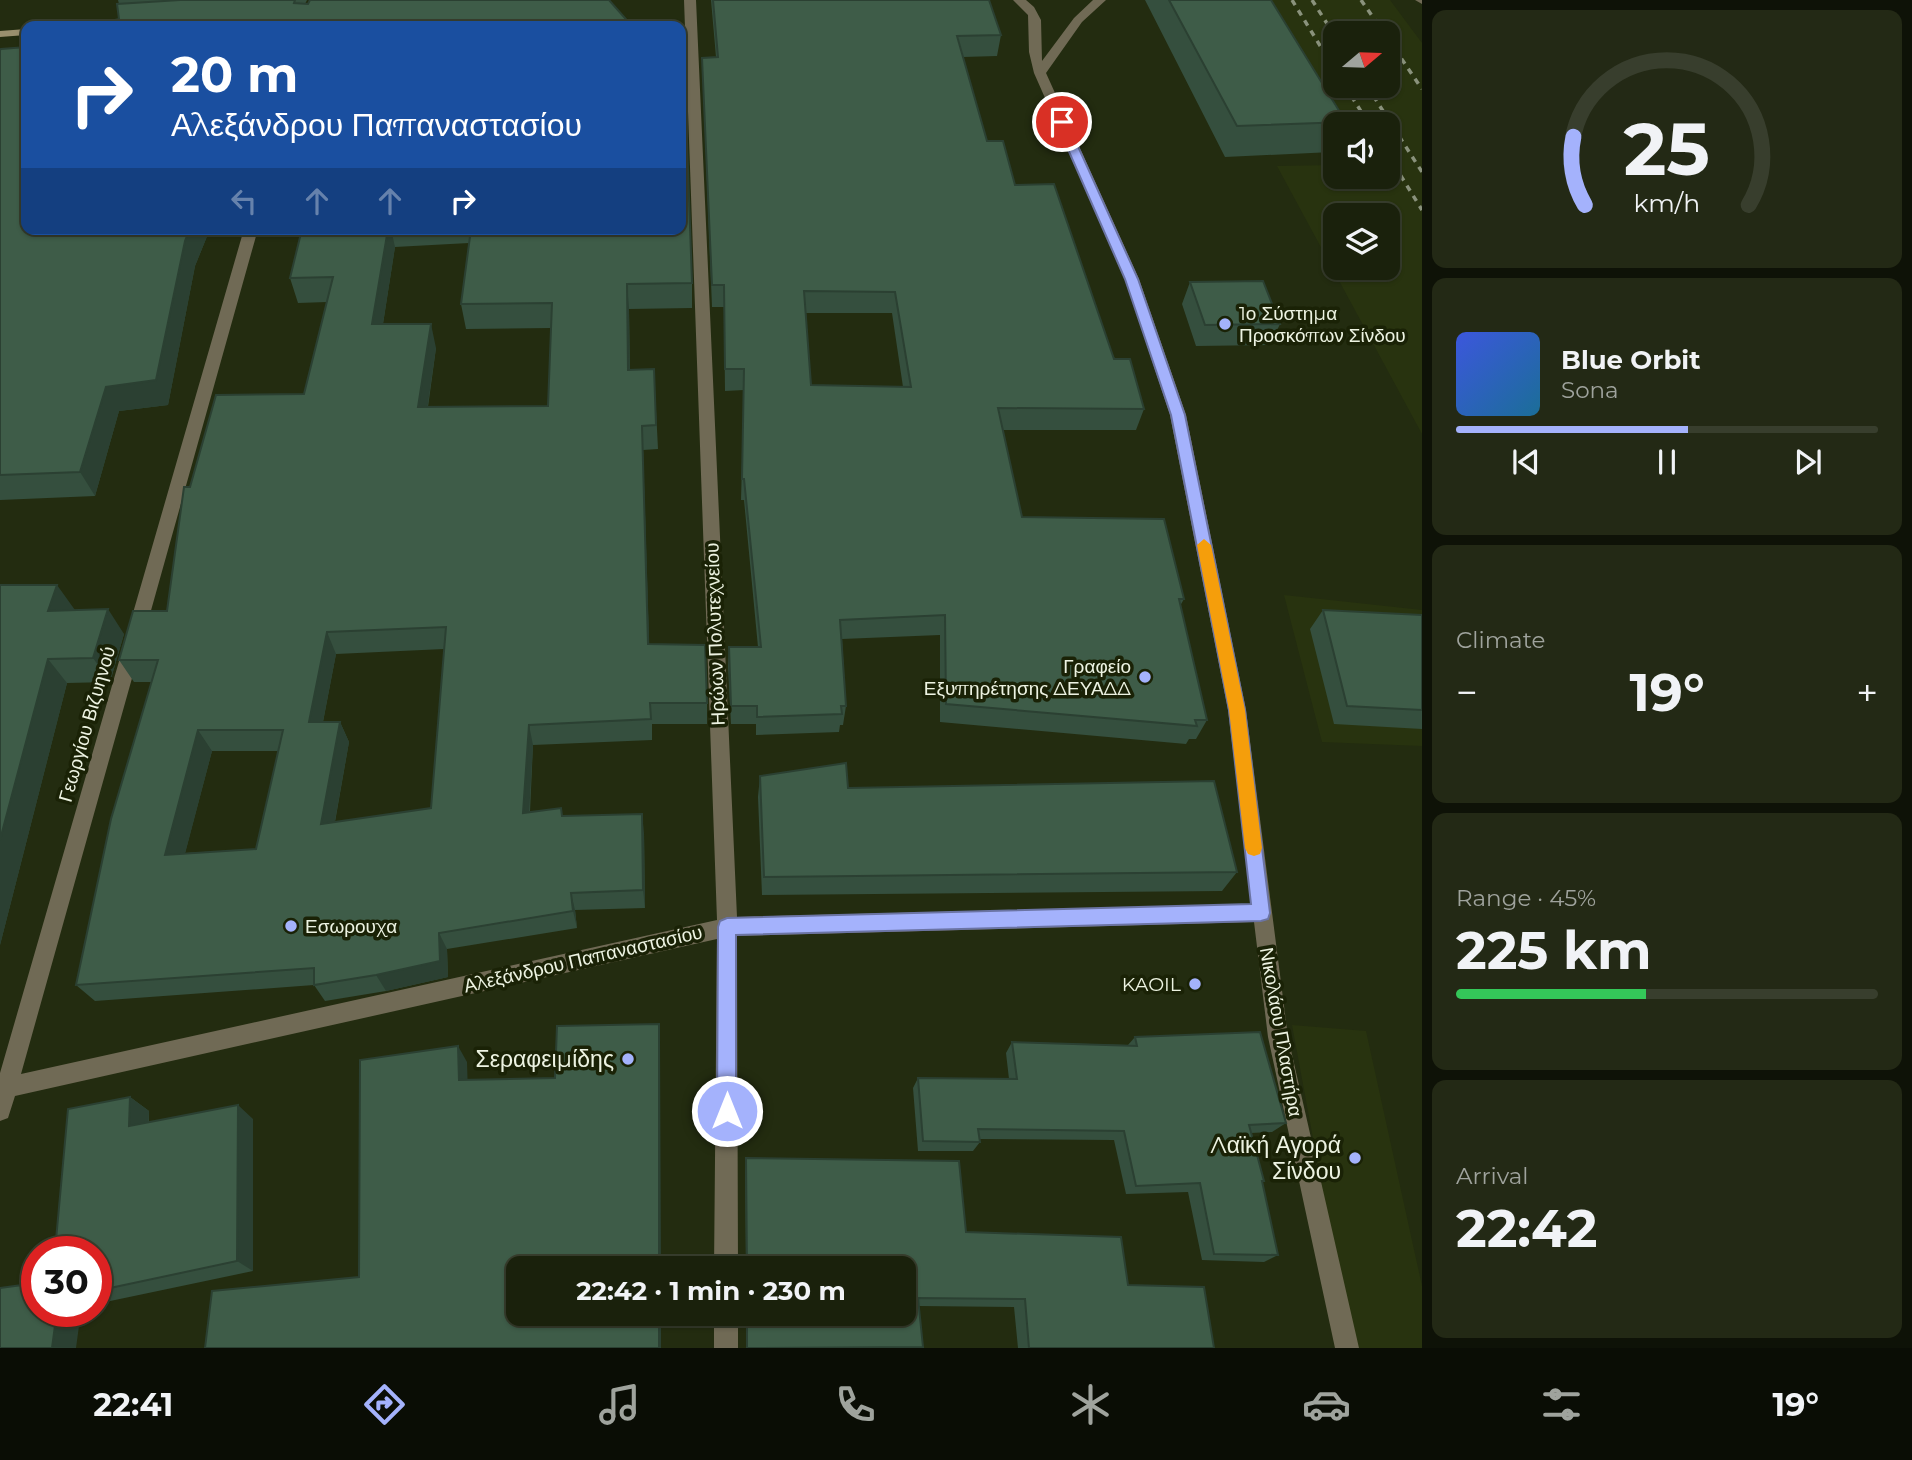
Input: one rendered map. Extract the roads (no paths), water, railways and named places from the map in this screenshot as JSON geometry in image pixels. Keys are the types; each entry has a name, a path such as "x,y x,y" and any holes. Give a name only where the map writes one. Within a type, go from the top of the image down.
{"street":[{"name":"Ηρώων Πολυτεχνείου","path":"690,0 727,927 726,1256"},
{"name":"Νικολάου Πλαστήρα","path":"1019,0 1034,15 1038,28 1035,56 1040,73 1132,279 1178,415 1237,710 1278,1037 1347,1348"},
{"path":"1040,73 1078,20 1100,0"},
{"path":"0,34 21,32"},
{"name":"Γεωργίου Βιζυηνού","path":"0,1110 3,1089 249,235"},
{"name":"Αλεξάνδρου Παπαναστασίου","path":"3,1089 727,927 1261,913"},
{"path":"726,1326 726,1348"}],"railway":[{"path":"1292,0 1323,50"},
{"path":"1312,0 1325,21"},
{"path":"1361,0 1376,21"},
{"path":"1400,57 1422,89"},
{"path":"1353,98 1361,112"},
{"path":"1375,98 1422,172"},
{"path":"1400,174 1422,210"}],"place":[{"name":"1ο Σύστημα Προσκόπων Σίνδου","path":"1225,324"},
{"name":"Γραφείο Εξυπηρέτησης ΔΕΥΑΔΔ","path":"1145,677"},
{"name":"Εσωρουχα","path":"291,926"},
{"name":"KAOIL","path":"1195,984"},
{"name":"Σεραφειμίδης","path":"628,1059"},
{"name":"Λαϊκή Αγορά Σίνδου","path":"1355,1158"}]}
